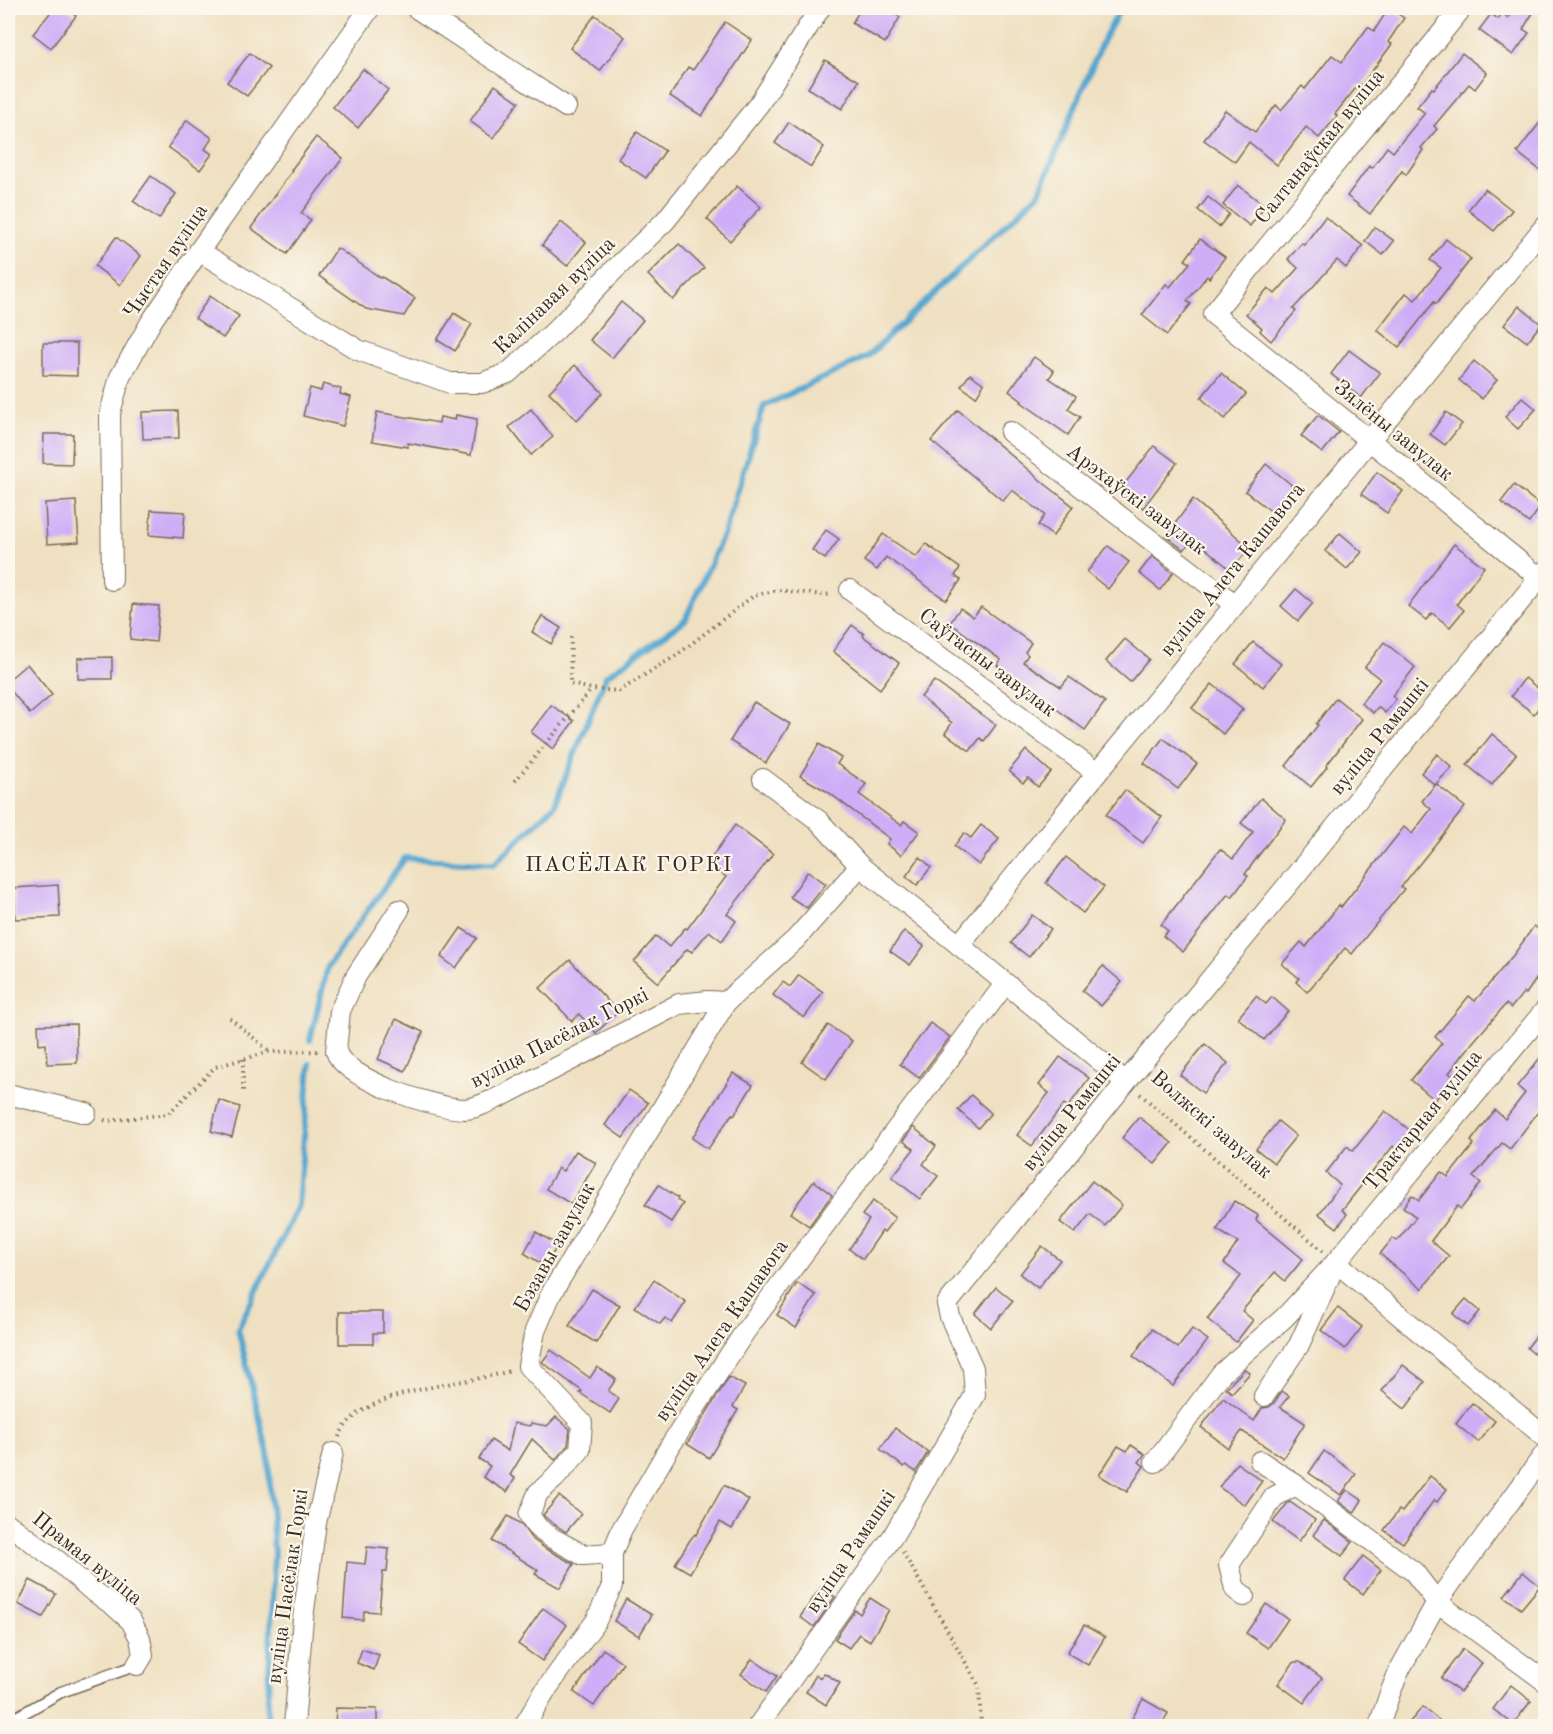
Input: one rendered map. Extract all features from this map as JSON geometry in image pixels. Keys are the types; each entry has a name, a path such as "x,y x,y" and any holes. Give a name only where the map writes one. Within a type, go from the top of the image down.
{"street":[{"name":"Чыстая вуліца","path":"112,580 110,413 120,377 151,322 199,250 370,8"},
{"path":"416,8 566,107"},
{"name":"Калінавая вуліца","path":"199,250 358,350 450,383 482,383 508,373 555,331 665,221 759,104 820,8"},
{"name":"Салтанаўская вуліца","path":"1213,314 1462,8"},
{"name":"вуліца Алега Кашавога","path":"959,945 1234,604 1545,225"},
{"name":"Зялёны завулак","path":"1213,314 1368,440 1543,577"},
{"name":"Арэхаўскі завулак","path":"1010,432 1234,604"},
{"name":"вуліца Рамашкі","path":"758,1726 893,1536 975,1395 974,1368 950,1317 947,1304 1126,1082 1543,577"},
{"name":"Саўгасны завулак","path":"850,590 1097,773"},
{"name":"Волжскі завулак","path":"763,779 819,821 860,866 1126,1082"},
{"path":"726,1002 796,939 860,866"},
{"path":"336,1051 340,1011 356,976 399,910"},
{"name":"вуліца Алега Кашавога","path":"524,1726 544,1690 596,1621 612,1586 612,1553 622,1529 672,1443 744,1333 1005,984"},
{"name":"вуліца Пасёлак Горкі","path":"336,1051 342,1063 389,1089 444,1106 465,1109 502,1096 679,1004 726,1002"},
{"name":"Бэзавы завулак","path":"612,1553 584,1555 538,1528 529,1515 538,1492 555,1478 580,1450 582,1423 528,1366 535,1331 551,1294 726,1002"},
{"name":"Трактарная вуліца","path":"1155,1462 1221,1374 1285,1317 1336,1262 1545,1009"},
{"path":"8,1094 86,1113"},
{"path":"1336,1262 1545,1438"},
{"name":"Трактарная вуліца","path":"1264,1396 1299,1345 1336,1262"},
{"path":"1379,1726 1400,1669 1437,1602 1545,1452"},
{"name":"вуліца Пасёлак Горкі","path":"294,1726 303,1618 316,1523 333,1453"},
{"path":"1260,1461 1414,1572 1437,1602 1545,1682"},
{"path":"1244,1596 1235,1589 1229,1565 1274,1497 1296,1485"},
{"name":"Прамая вуліца","path":"8,1524 58,1561 131,1621 140,1638 143,1655 137,1665"}],"lane":[{"path":"8,1722 60,1692 137,1665"}],"path":[{"path":"571,637 570,684 592,689 619,691 677,655 753,596 778,590 824,596 850,590"},
{"path":"515,781 592,689"},
{"path":"230,1018 269,1052"},
{"path":"86,1113 108,1121 168,1114 215,1067 269,1052 336,1051"},
{"path":"243,1059 243,1093"},
{"name":"Волжскі завулак","path":"1126,1082 1336,1262"},
{"path":"333,1453 343,1427 368,1407 398,1395 502,1374"},
{"path":"893,1536 979,1686 981,1726"}],"building":[{"path":"54,8 65,8 76,16 51,48 33,34"},
{"path":"861,8 884,8 900,17 885,43 852,23"},
{"path":"1389,8 1404,18 1388,42 1392,44 1361,86 1359,84 1335,114 1337,116 1319,138 1306,127 1277,165 1249,142 1235,162 1204,140 1225,110 1255,132 1276,105 1281,110 1302,86 1305,89 1332,55 1342,62 1368,27 1374,31"},
{"path":"1515,8 1536,8 1523,29 1529,33 1513,55 1479,30 1491,14 1498,19 1502,13 1508,18"},
{"path":"595,15 625,37 600,71 570,48"},
{"path":"725,22 752,40 702,116 670,96 688,67 693,70"},
{"path":"250,53 269,68 247,96 227,82"},
{"path":"1462,53 1487,73 1475,89 1469,84 1434,126 1437,129 1421,148 1423,150 1406,175 1402,171 1370,214 1347,196 1369,166 1372,168 1387,147 1393,152 1425,113 1417,107"},
{"path":"825,60 859,81 842,109 808,88"},
{"path":"363,69 388,90 358,128 333,107"},
{"path":"495,85 519,102 493,138 470,121"},
{"path":"1545,116 1545,174 1517,152"},
{"path":"187,120 212,138 205,149 212,154 200,170 168,147"},
{"path":"789,122 824,147 811,167 775,143"},
{"path":"637,132 665,151 646,178 618,159"},
{"path":"316,137 343,158 301,213 311,220 287,254 251,228"},
{"path":"151,176 176,194 159,219 133,201"},
{"path":"1238,185 1265,206 1250,226 1223,205"},
{"path":"737,186 761,207 730,241 707,219"},
{"path":"1485,189 1512,210 1494,231 1468,210"},
{"path":"1208,197 1229,214 1219,227 1198,210"},
{"path":"1325,217 1363,246 1346,268 1337,260 1293,309 1296,311 1271,341 1260,331 1262,328 1246,314 1268,288 1275,294 1298,268 1288,259 1302,243 1304,245"},
{"path":"561,222 586,242 567,266 542,245"},
{"path":"1375,227 1394,241 1383,255 1365,241"},
{"path":"116,237 141,256 120,285 95,266"},
{"path":"1200,239 1225,257 1187,301 1191,304 1167,335 1142,315 1166,284 1170,287 1190,263 1185,260"},
{"path":"1446,239 1471,259 1399,347 1377,330 1406,293 1415,300 1441,268 1430,260"},
{"path":"679,244 704,268 673,300 648,275"},
{"path":"337,248 415,298 404,316 366,309 319,276"},
{"path":"210,296 239,316 223,338 195,318"},
{"path":"621,302 643,320 612,358 590,340"},
{"path":"1519,306 1541,324 1527,342 1504,325"},
{"path":"454,313 472,324 455,351 437,340"},
{"path":"43,343 77,343 77,376 43,375"},
{"path":"1349,350 1380,373 1361,398 1331,374"},
{"path":"1034,357 1054,371 1049,378 1076,396 1068,409 1080,417 1068,435 1009,391"},
{"path":"1474,361 1497,380 1482,399 1459,380"},
{"path":"575,365 603,393 577,420 549,392"},
{"path":"1221,373 1246,394 1225,419 1201,398"},
{"path":"970,374 984,384 976,397 961,386"},
{"path":"323,384 341,389 340,394 351,397 343,426 303,416 310,388 321,391"},
{"path":"1522,397 1536,409 1518,429 1505,417"},
{"path":"531,409 553,437 531,455 509,427"},
{"path":"958,410 1073,506 1053,536 1038,525 1045,515 1012,490 1003,501 931,441"},
{"path":"178,411 179,438 143,439 142,412"},
{"path":"377,412 439,423 440,417 455,420 456,415 477,419 471,455 408,443 408,447 372,441"},
{"path":"1446,412 1462,424 1445,445 1430,434"},
{"path":"1318,415 1339,432 1322,453 1301,436"},
{"path":"44,434 73,434 72,464 43,463"},
{"path":"1154,446 1177,463 1143,508 1119,491"},
{"path":"1266,464 1293,486 1272,512 1245,491"},
{"path":"1377,472 1403,491 1387,513 1361,494"},
{"path":"1514,485 1541,506 1529,523 1501,502"},
{"path":"1193,499 1250,548 1231,570 1193,538 1184,550 1166,536"},
{"path":"76,501 79,542 47,544 45,503"},
{"path":"151,510 185,512 183,538 149,535"},
{"path":"826,530 839,539 825,559 812,550"},
{"path":"1340,533 1362,552 1347,569 1325,551"},
{"path":"883,534 916,557 926,544 960,568 955,576 961,580 946,600 886,557 877,570 864,561"},
{"path":"1454,544 1484,567 1457,604 1464,610 1450,627 1432,613 1426,620 1408,606"},
{"path":"1108,546 1129,562 1108,589 1087,572"},
{"path":"1152,556 1173,573 1160,590 1139,573"},
{"path":"1296,589 1313,603 1298,621 1281,606"},
{"path":"133,604 159,606 156,642 130,639"},
{"path":"981,607 1031,643 1025,652 1028,655 1023,662 1061,687 1069,677 1105,702 1085,730 997,665 1001,660 950,623 960,608 973,617"},
{"path":"542,616 561,628 551,644 532,632"},
{"path":"852,625 899,663 880,689 833,651"},
{"path":"1125,639 1149,659 1130,682 1106,661"},
{"path":"1253,642 1281,664 1263,687 1235,664"},
{"path":"1384,642 1415,667 1392,696 1396,699 1385,713 1378,707 1373,713 1361,703 1380,679 1365,667"},
{"path":"112,657 112,679 78,679 78,658"},
{"path":"27,664 52,695 30,714 8,687 8,680"},
{"path":"1525,678 1545,694 1545,699 1534,714 1511,696"},
{"path":"934,681 996,725 984,741 980,738 970,751 945,733 952,723 921,697"},
{"path":"1212,684 1243,709 1223,734 1192,708"},
{"path":"1336,698 1362,719 1311,787 1286,766"},
{"path":"754,702 790,724 766,763 730,741"},
{"path":"551,705 574,721 553,749 531,732"},
{"path":"1492,734 1516,754 1492,785 1467,765"},
{"path":"1163,738 1197,764 1178,789 1144,763"},
{"path":"819,744 841,758 837,764 866,784 859,794 901,825 904,821 919,832 901,855 887,844 890,839 828,792 800,776"},
{"path":"1026,750 1051,772 1038,787 1028,778 1023,783 1009,771"},
{"path":"1437,754 1452,767 1436,784 1465,807 1401,887 1404,889 1352,954 1345,948 1307,992 1296,982 1299,978 1282,964 1301,942 1306,947 1339,905 1341,907 1404,827 1412,834 1431,809 1422,801 1435,785 1421,773"},
{"path":"1125,790 1162,817 1143,843 1106,815"},
{"path":"1261,798 1286,819 1245,874 1248,876 1232,897 1228,894 1183,952 1163,936 1168,931 1161,925 1220,849 1233,859 1253,832 1241,823"},
{"path":"735,825 773,854 727,914 736,921 722,941 709,931 692,952 687,949 658,983 634,962 656,936 669,947 685,928 687,929 726,877 707,863"},
{"path":"981,825 999,839 979,865 954,846 964,833 971,838"},
{"path":"920,857 931,867 917,885 906,876"},
{"path":"1066,857 1104,887 1083,913 1046,883"},
{"path":"808,871 826,884 807,908 790,897"},
{"path":"58,885 60,917 15,919 14,888"},
{"path":"1032,915 1051,929 1029,957 1011,943"},
{"path":"1534,926 1545,934 1545,966 1526,994 1524,992 1511,1008 1506,1004 1473,1042 1449,1073 1454,1077 1435,1100 1411,1080 1442,1043 1435,1037 1469,996 1475,1001"},
{"path":"461,928 477,938 456,968 441,957"},
{"path":"904,931 924,946 910,965 890,951"},
{"path":"570,960 618,1012 596,1033 579,1014 572,1021 540,988"},
{"path":"1103,966 1122,982 1101,1006 1082,991"},
{"path":"799,975 823,992 804,1018 773,995 783,982 790,987"},
{"path":"1256,996 1266,1004 1272,997 1288,1011 1264,1040 1238,1018"},
{"path":"396,1019 423,1032 405,1071 378,1059"},
{"path":"930,1023 950,1037 919,1078 900,1064"},
{"path":"76,1024 77,1063 47,1064 46,1044 39,1045 38,1025"},
{"path":"828,1025 852,1041 826,1079 802,1062"},
{"path":"1205,1044 1228,1063 1203,1093 1180,1075"},
{"path":"1545,1052 1545,1103 1510,1149 1502,1143 1473,1177 1481,1183 1461,1209 1457,1206 1431,1241 1449,1256 1422,1289 1380,1254 1393,1238 1397,1241 1416,1217 1403,1207 1412,1195 1419,1200 1441,1172 1448,1177 1474,1144 1471,1141 1495,1110 1505,1119 1525,1093 1517,1086"},
{"path":"1060,1057 1089,1078 1068,1107 1064,1104 1032,1146 1017,1135 1049,1093 1039,1085"},
{"path":"733,1073 753,1085 708,1149 692,1138"},
{"path":"629,1090 648,1103 623,1138 605,1125"},
{"path":"971,1095 991,1113 978,1128 958,1110"},
{"path":"219,1100 240,1107 232,1137 211,1131"},
{"path":"1385,1111 1411,1131 1396,1149 1393,1146 1342,1210 1347,1214 1337,1228 1319,1214 1340,1185 1326,1173 1347,1146 1353,1151"},
{"path":"1139,1117 1172,1143 1155,1164 1122,1138"},
{"path":"1278,1121 1296,1136 1274,1163 1256,1149"},
{"path":"913,1127 936,1146 923,1164 938,1176 920,1199 892,1177 914,1149 903,1141"},
{"path":"576,1151 596,1163 571,1204 546,1189 558,1168 563,1171"},
{"path":"814,1181 832,1195 809,1226 790,1213"},
{"path":"1092,1181 1122,1205 1105,1226 1090,1214 1075,1233 1060,1222"},
{"path":"659,1185 683,1204 671,1222 645,1205"},
{"path":"873,1201 895,1218 884,1232 882,1231 863,1259 849,1249 869,1220 862,1215"},
{"path":"1234,1201 1258,1215 1256,1220 1303,1259 1285,1281 1275,1272 1242,1311 1253,1320 1236,1342 1207,1319 1241,1276 1224,1263 1238,1242 1217,1230"},
{"path":"536,1232 558,1245 545,1266 524,1253"},
{"path":"1042,1246 1060,1260 1038,1288 1020,1274"},
{"path":"654,1280 686,1302 672,1323 665,1318 660,1324 635,1307"},
{"path":"797,1283 816,1295 796,1328 777,1315"},
{"path":"996,1287 1013,1301 991,1328 975,1314"},
{"path":"592,1289 620,1305 596,1343 569,1326"},
{"path":"1466,1299 1480,1311 1468,1326 1453,1314"},
{"path":"1338,1308 1362,1327 1345,1349 1321,1330"},
{"path":"339,1312 383,1312 383,1333 373,1333 373,1344 339,1344"},
{"path":"1545,1324 1545,1363 1527,1348"},
{"path":"1152,1329 1178,1348 1192,1329 1208,1340 1173,1386 1133,1356"},
{"path":"551,1350 590,1378 597,1367 616,1379 608,1391 619,1399 610,1413 580,1393 582,1391 542,1362"},
{"path":"1403,1365 1425,1382 1405,1409 1382,1391"},
{"path":"1245,1369 1250,1373 1232,1393 1226,1388"},
{"path":"729,1377 745,1386 733,1407 738,1410 709,1458 687,1444"},
{"path":"1282,1391 1289,1396 1280,1407 1305,1423 1283,1458 1242,1431 1228,1448 1201,1427 1223,1398 1254,1421 1262,1408 1274,1403"},
{"path":"1472,1403 1495,1421 1478,1442 1456,1424"},
{"path":"556,1417 570,1429 568,1445 555,1460 532,1439 510,1475 515,1478 507,1492 483,1477 490,1466 479,1459 491,1440 508,1451 514,1423 547,1426"},
{"path":"895,1428 928,1452 916,1472 906,1465 904,1467 880,1449"},
{"path":"1131,1445 1145,1454 1139,1462 1144,1466 1127,1492 1099,1475 1118,1446 1127,1451"},
{"path":"1324,1451 1356,1474 1341,1495 1309,1473"},
{"path":"1237,1463 1262,1481 1245,1505 1219,1487"},
{"path":"1430,1476 1447,1489 1437,1502 1434,1500 1403,1543 1384,1530 1399,1510 1402,1512"},
{"path":"724,1485 749,1500 732,1529 720,1522 690,1573 675,1564 690,1540 696,1535"},
{"path":"1347,1490 1362,1500 1354,1513 1338,1501"},
{"path":"559,1496 581,1514 566,1532 543,1515"},
{"path":"1290,1502 1315,1520 1299,1541 1273,1522"},
{"path":"508,1516 521,1524 531,1538 546,1549 574,1564 560,1588 535,1574 538,1570 492,1541"},
{"path":"1324,1520 1353,1542 1342,1556 1313,1535"},
{"path":"367,1547 389,1549 387,1572 383,1572 379,1612 364,1611 363,1620 343,1618 347,1562 365,1564"},
{"path":"1363,1556 1381,1570 1363,1594 1345,1580"},
{"path":"1523,1572 1540,1586 1521,1609 1504,1596"},
{"path":"30,1580 56,1594 43,1617 18,1604"},
{"path":"821,1587 835,1597 814,1627 800,1617"},
{"path":"870,1598 889,1610 870,1641 859,1634 849,1648 835,1639 855,1610 860,1614"},
{"path":"626,1599 652,1615 639,1636 614,1621"},
{"path":"1266,1604 1288,1619 1268,1648 1246,1633"},
{"path":"543,1608 567,1625 542,1661 518,1644"},
{"path":"1084,1625 1105,1637 1088,1665 1067,1653"},
{"path":"362,1649 379,1655 374,1670 357,1663"},
{"path":"603,1649 623,1663 594,1706 574,1692"},
{"path":"1463,1649 1482,1663 1460,1692 1441,1678"},
{"path":"752,1659 777,1676 766,1692 741,1674"},
{"path":"1294,1662 1300,1662 1322,1678 1304,1703 1278,1684"},
{"path":"824,1673 840,1683 826,1705 806,1692 816,1675 820,1678"},
{"path":"1511,1685 1531,1701 1513,1724 1493,1709"},
{"path":"1143,1699 1168,1713 1161,1726 1128,1726"},
{"path":"1423,1707 1446,1726 1406,1726"},
{"path":"336,1708 377,1709 377,1726 335,1726"}],"waterway":[{"path":"310,1040 328,966 405,858 494,864 554,806 606,676 685,620 725,531 764,406 867,357 1039,193 1103,40 1121,8"},
{"path":"267,1726 274,1553 268,1454 238,1329 298,1206 310,1064"}],"district":[{"name":"ПАСЁЛАК ГОРКІ","path":"629,863"}]}
